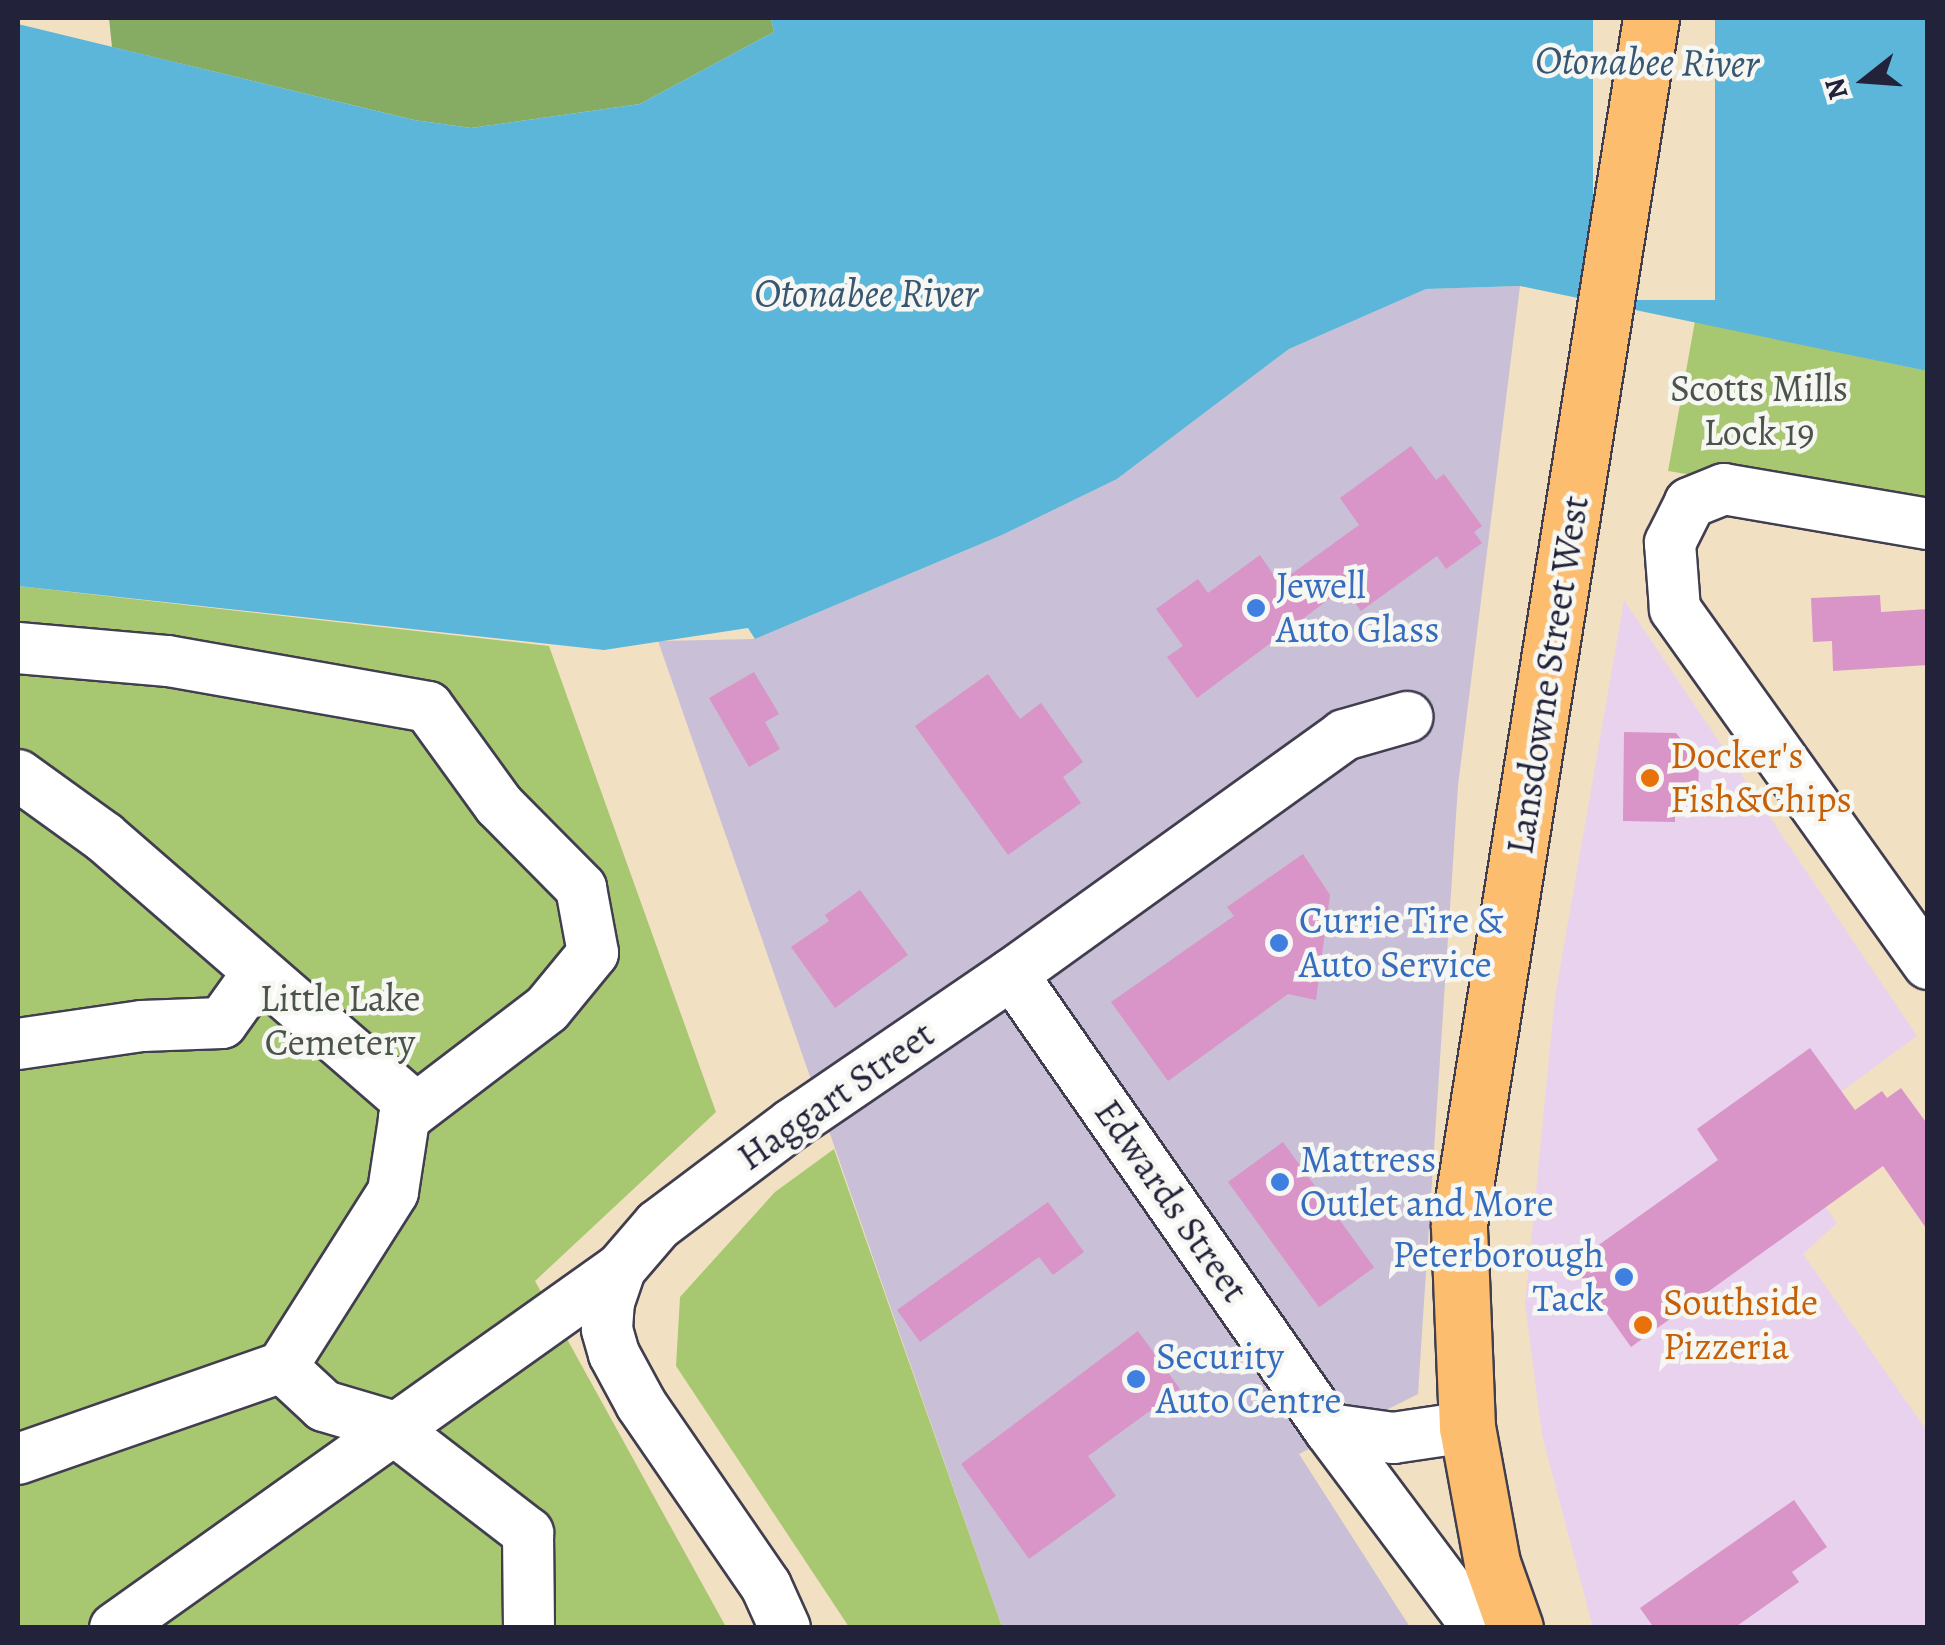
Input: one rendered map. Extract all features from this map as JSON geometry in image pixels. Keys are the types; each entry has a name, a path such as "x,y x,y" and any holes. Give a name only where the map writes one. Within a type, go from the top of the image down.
{"main road":[{"name":"Lansdowne Street West","path":"1515,1628 1492,1562 1467,1426 1460,1226 1651,18"}],"street":[{"path":"1928,524 1724,490 1690,503 1670,544 1676,609 1928,964"},
{"path":"18,648 168,661 428,707 498,806 580,888 593,953 547,1009 404,1118"},
{"name":"Haggart Street","path":"785,1628 766,1586 641,1404 614,1354 607,1330 609,1302 622,1268 674,1213 792,1124 1012,974 1344,736 1407,717"},
{"path":"18,775 104,837 257,974 407,1100 393,1192 282,1368 18,1459"},
{"path":"18,1044 142,1026 222,1023 257,974"},
{"name":"Edwards Street","path":"1012,974 1330,1429 1478,1628"},
{"path":"115,1628 622,1268"},
{"path":"282,1368 324,1406 393,1430 528,1533 529,1628"},
{"path":"1330,1429 1393,1438 1467,1426"}],"shaded area":[{"path":"1520,286 1458,786 1418,1394 1299,1454 1410,1627 1002,1627 658,641 755,639 1002,535 1117,479 1289,349 1426,289"},
{"path":"1624,600 1917,1036 1777,1139 1837,1223 1803,1254 1927,1431 1928,1627 1593,1628 1542,1435 1525,1304 1555,997"}],"green space":[{"path":"109,18 771,18 774,32 640,104 471,128 414,120 112,47"},
{"name":"Scotts Mills Lock 19","path":"1695,321 1927,371 1927,513 1668,471"},
{"name":"Little Lake Cemetery","path":"18,586 549,646 716,1112 535,1281 726,1627 18,1628"},
{"path":"834,1149 1002,1627 849,1627 676,1366 680,1297 775,1192"}],"water":[{"name":"Otonabee River","path":"771,18 1927,18 1927,371 1520,286 1426,289 1289,349 1117,479 1002,535 755,639 748,628 604,650 18,586 18,24 414,120 471,128 640,104 774,32"}],"pier":[{"path":"1593,18 1715,18 1715,300 1593,300"}],"building":[{"path":"1411,446 1436,480 1444,474 1482,526 1474,532 1482,543 1446,569 1437,556 1361,611 1344,588 1197,698 1167,657 1183,646 1156,609 1198,579 1208,593 1260,555 1279,583 1359,525 1340,498"},
{"path":"1880,595 1881,612 1928,609 1928,665 1833,671 1832,641 1813,642 1811,598"},
{"path":"754,672 779,714 765,722 780,749 749,767 709,698"},
{"path":"988,674 1020,719 1041,703 1083,762 1063,777 1081,803 1008,855 915,726"},
{"path":"1624,732 1676,733 1699,762 1698,794 1675,794 1675,822 1623,821"},
{"path":"1303,854 1330,895 1316,1000 1288,994 1168,1081 1111,1002 1234,916 1227,907"},
{"path":"860,890 908,955 835,1008 791,947 829,921 825,915"},
{"path":"1810,1048 1855,1110 1882,1091 1887,1098 1901,1088 1928,1125 1928,1231 1883,1166 1631,1347 1572,1264 1718,1160 1697,1129"},
{"path":"1283,1142 1374,1267 1319,1307 1228,1182"},
{"path":"1048,1202 1084,1252 1053,1275 1039,1257 920,1342 897,1310"},
{"path":"1138,1331 1180,1389 1088,1456 1116,1496 1029,1559 961,1464"},
{"path":"1794,1500 1827,1547 1792,1572 1799,1582 1734,1628 1654,1628 1640,1608"}],"place":[{"name":"Jewell Auto Glass","path":"1256,608"},
{"name":"Docker's Fish&Chips","path":"1650,778"},
{"name":"Currie Tire & Auto Service","path":"1279,943"},
{"name":"Mattress Outlet and More","path":"1280,1182"},
{"name":"Peterborough Tack","path":"1624,1277"},
{"name":"Southside Pizzeria","path":"1643,1325"},
{"name":"Security Auto Centre","path":"1136,1379"}]}
